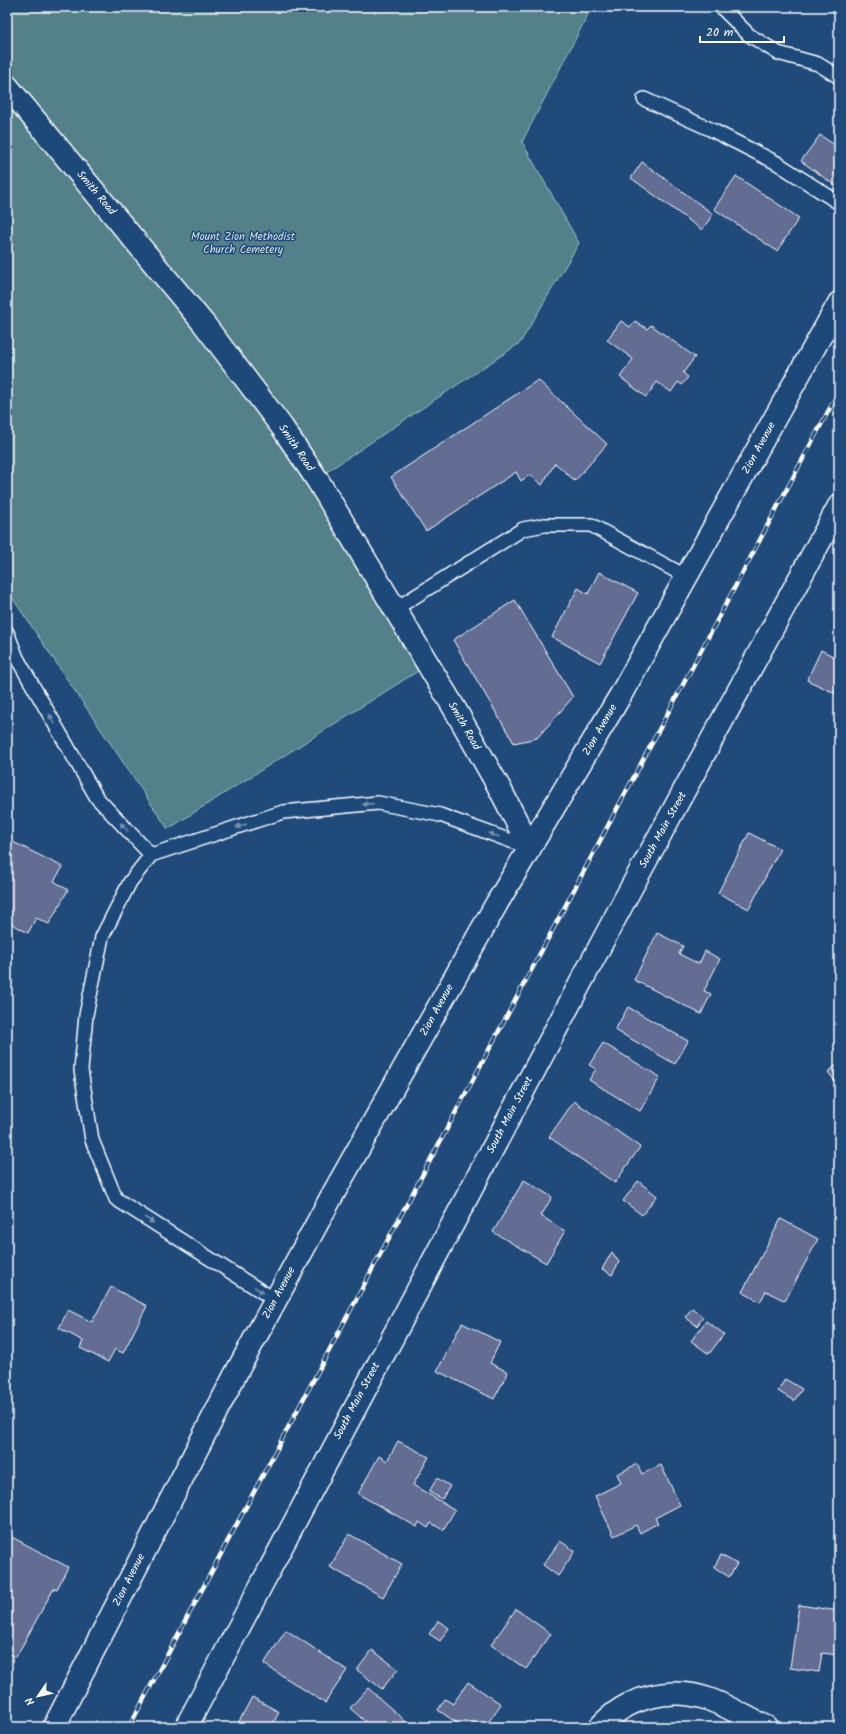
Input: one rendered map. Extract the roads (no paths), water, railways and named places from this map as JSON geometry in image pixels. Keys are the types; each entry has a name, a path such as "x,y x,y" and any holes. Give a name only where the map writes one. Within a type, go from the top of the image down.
{"street":[{"name":"Smith Road","path":"7,86 204,324 282,426 318,481 395,609 500,789 530,848"},
{"name":"Zion Avenue","path":"54,1727 141,1555 275,1300 333,1194 493,910 620,696 839,303"},
{"name":"South Main Street","path":"186,1727 624,901 839,506"},
{"path":"600,1727 607,1719 630,1703 658,1694 686,1693 708,1699 766,1727"}],"lane":[{"path":"721,7 749,35 778,53 818,64 839,77"},
{"path":"644,99 710,129 777,163 839,203"},
{"path":"395,609 523,529 545,525 591,525 687,577"},
{"path":"7,632 17,658 97,798 151,855"},
{"path":"275,1300 116,1199 92,1140 81,1070 86,1015 102,937 130,882 151,855 283,812 378,803 440,815 530,848"}],"railway":[{"path":"129,1727 839,391"}],"park label":[{"name":"Mount Zion Methodist Church Cemetery","path":"243,243"}]}
